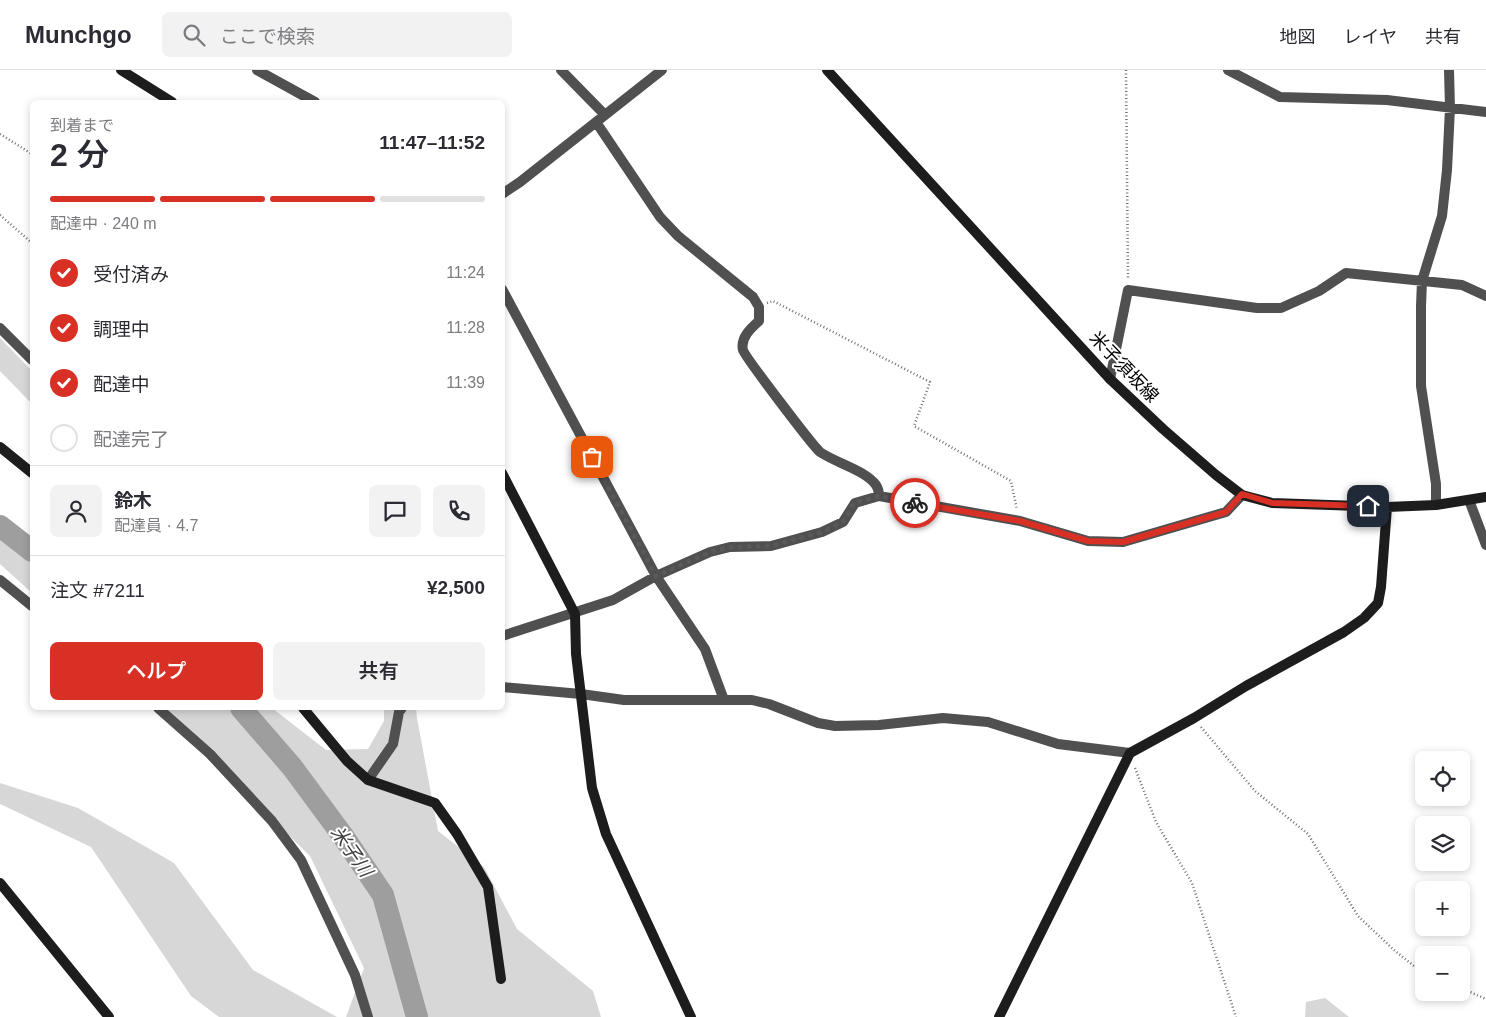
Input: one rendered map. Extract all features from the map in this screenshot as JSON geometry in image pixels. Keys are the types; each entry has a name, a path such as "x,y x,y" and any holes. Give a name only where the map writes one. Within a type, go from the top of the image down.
{"street":[{"path":"121,70 169,100"},
{"path":"257,70 311,100"},
{"path":"560,70 605,115"},
{"path":"505,192 662,70"},
{"name":"米子須坂線","path":"827,70 1110,379 1163,430 1216,475 1242,494 1272,503 1387,507 1436,505 1486,497"},
{"path":"1228,70 1280,97 1388,100 1486,112"},
{"path":"1436,505 1436,484 1421,386 1422,280 1442,216 1447,170 1450,108 1449,70"},
{"path":"596,122 660,216 678,236 753,297 759,307 759,321 746,336 743,350 819,451 868,477 877,486 879,496"},
{"path":"1110,379 1128,290 1257,308 1281,308 1319,291 1346,273 1462,285 1486,296"},
{"path":"505,294 656,576 705,649 724,700"},
{"path":"0,328 30,358"},
{"path":"0,447 30,471"},
{"path":"505,479 574,614 576,654 592,788 606,834 691,1017"},
{"path":"505,635 613,600 656,576 710,552 730,547 771,546 822,532 843,522 854,503 879,496 1020,521 1088,541 1123,542 1226,512 1242,494"},
{"path":"1469,500 1486,545"},
{"path":"999,1017 1130,753 1344,632 1364,618 1378,603 1387,507"},
{"path":"0,580 30,604"},
{"path":"505,687 624,700 752,700 818,723 835,726 879,725 943,718 988,722 1058,744 1130,753"},
{"path":"160,710 210,754 272,821 301,860 355,975 368,1017"},
{"path":"305,710 347,761 368,780 435,803 457,834 488,887 501,979"},
{"path":"368,780 393,744 401,710"},
{"path":"0,883 109,1017"}],"path":[{"path":"1126,70 1128,290"},
{"path":"0,134 30,153"},
{"path":"0,215 30,241"},
{"path":"759,307 773,301 930,382 914,426 1011,481 1020,521"},
{"path":"1194,718 1255,791 1308,834 1358,916 1415,967"},
{"path":"1130,753 1156,822 1192,883 1236,1017"},
{"path":"1470,992 1486,999"}],"shaded area":[{"path":"0,338 30,369 30,402 0,371"},
{"path":"0,527 30,552 30,591 0,564"},
{"path":"162,710 275,710 326,750 368,749 384,721 384,710 416,710 438,831 484,867 517,929 593,991 601,1017 346,1017 364,968 310,856"},
{"path":"0,783 78,808 174,863 253,970 337,1017 219,1017 191,996 91,847 0,804"},
{"path":"1325,998 1349,1017 1305,1017 1306,1002"}],"waterway":[{"name":"米子川","path":"0,526 30,549"},
{"name":"米子川","path":"243,710 292,767 343,836 383,895 417,1017"}],"way so far":[{"path":"592,457 656,576 710,552 730,547 771,546 822,532 843,522 854,503 879,496 915,503"}],"route":[{"path":"915,503 1020,521 1088,541 1123,542 1226,512 1242,494 1256,500 1272,503 1368,506"}]}
